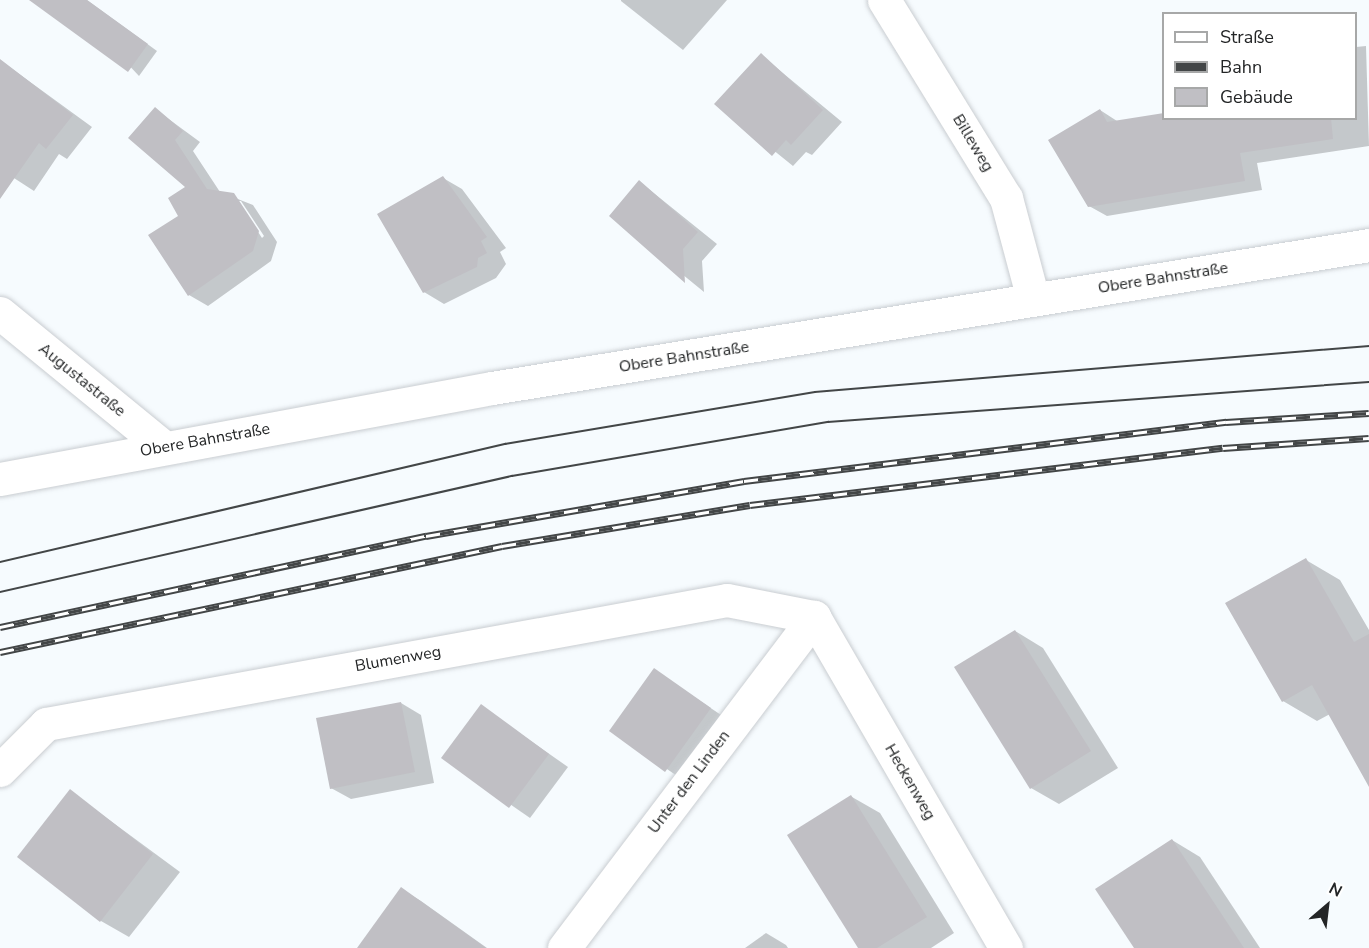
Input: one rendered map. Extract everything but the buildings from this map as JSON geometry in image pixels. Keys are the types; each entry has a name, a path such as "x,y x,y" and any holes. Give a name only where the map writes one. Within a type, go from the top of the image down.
{"street":[{"name":"Billeweg","path":"884,0 1006,198 1033,299"},
{"name":"Obere Bahnstraße","path":"0,479 164,447 1033,299 1369,245"},
{"name":"Augustastraße","path":"0,313 164,447"},
{"name":"Blumenweg","path":"0,770 46,724 727,600 814,617"},
{"name":"Unter den Linden","path":"564,948 814,617"},
{"name":"Heckenweg","path":"814,617 1006,948"}],"tram line":[{"path":"0,562 505,444 815,392 1369,346"},
{"path":"0,592 512,476 828,422 1369,382"}],"railway":[{"path":"0,627 426,536 744,481 1226,422 1369,413"},
{"path":"0,652 502,546 750,505 1223,448 1369,438"}]}
